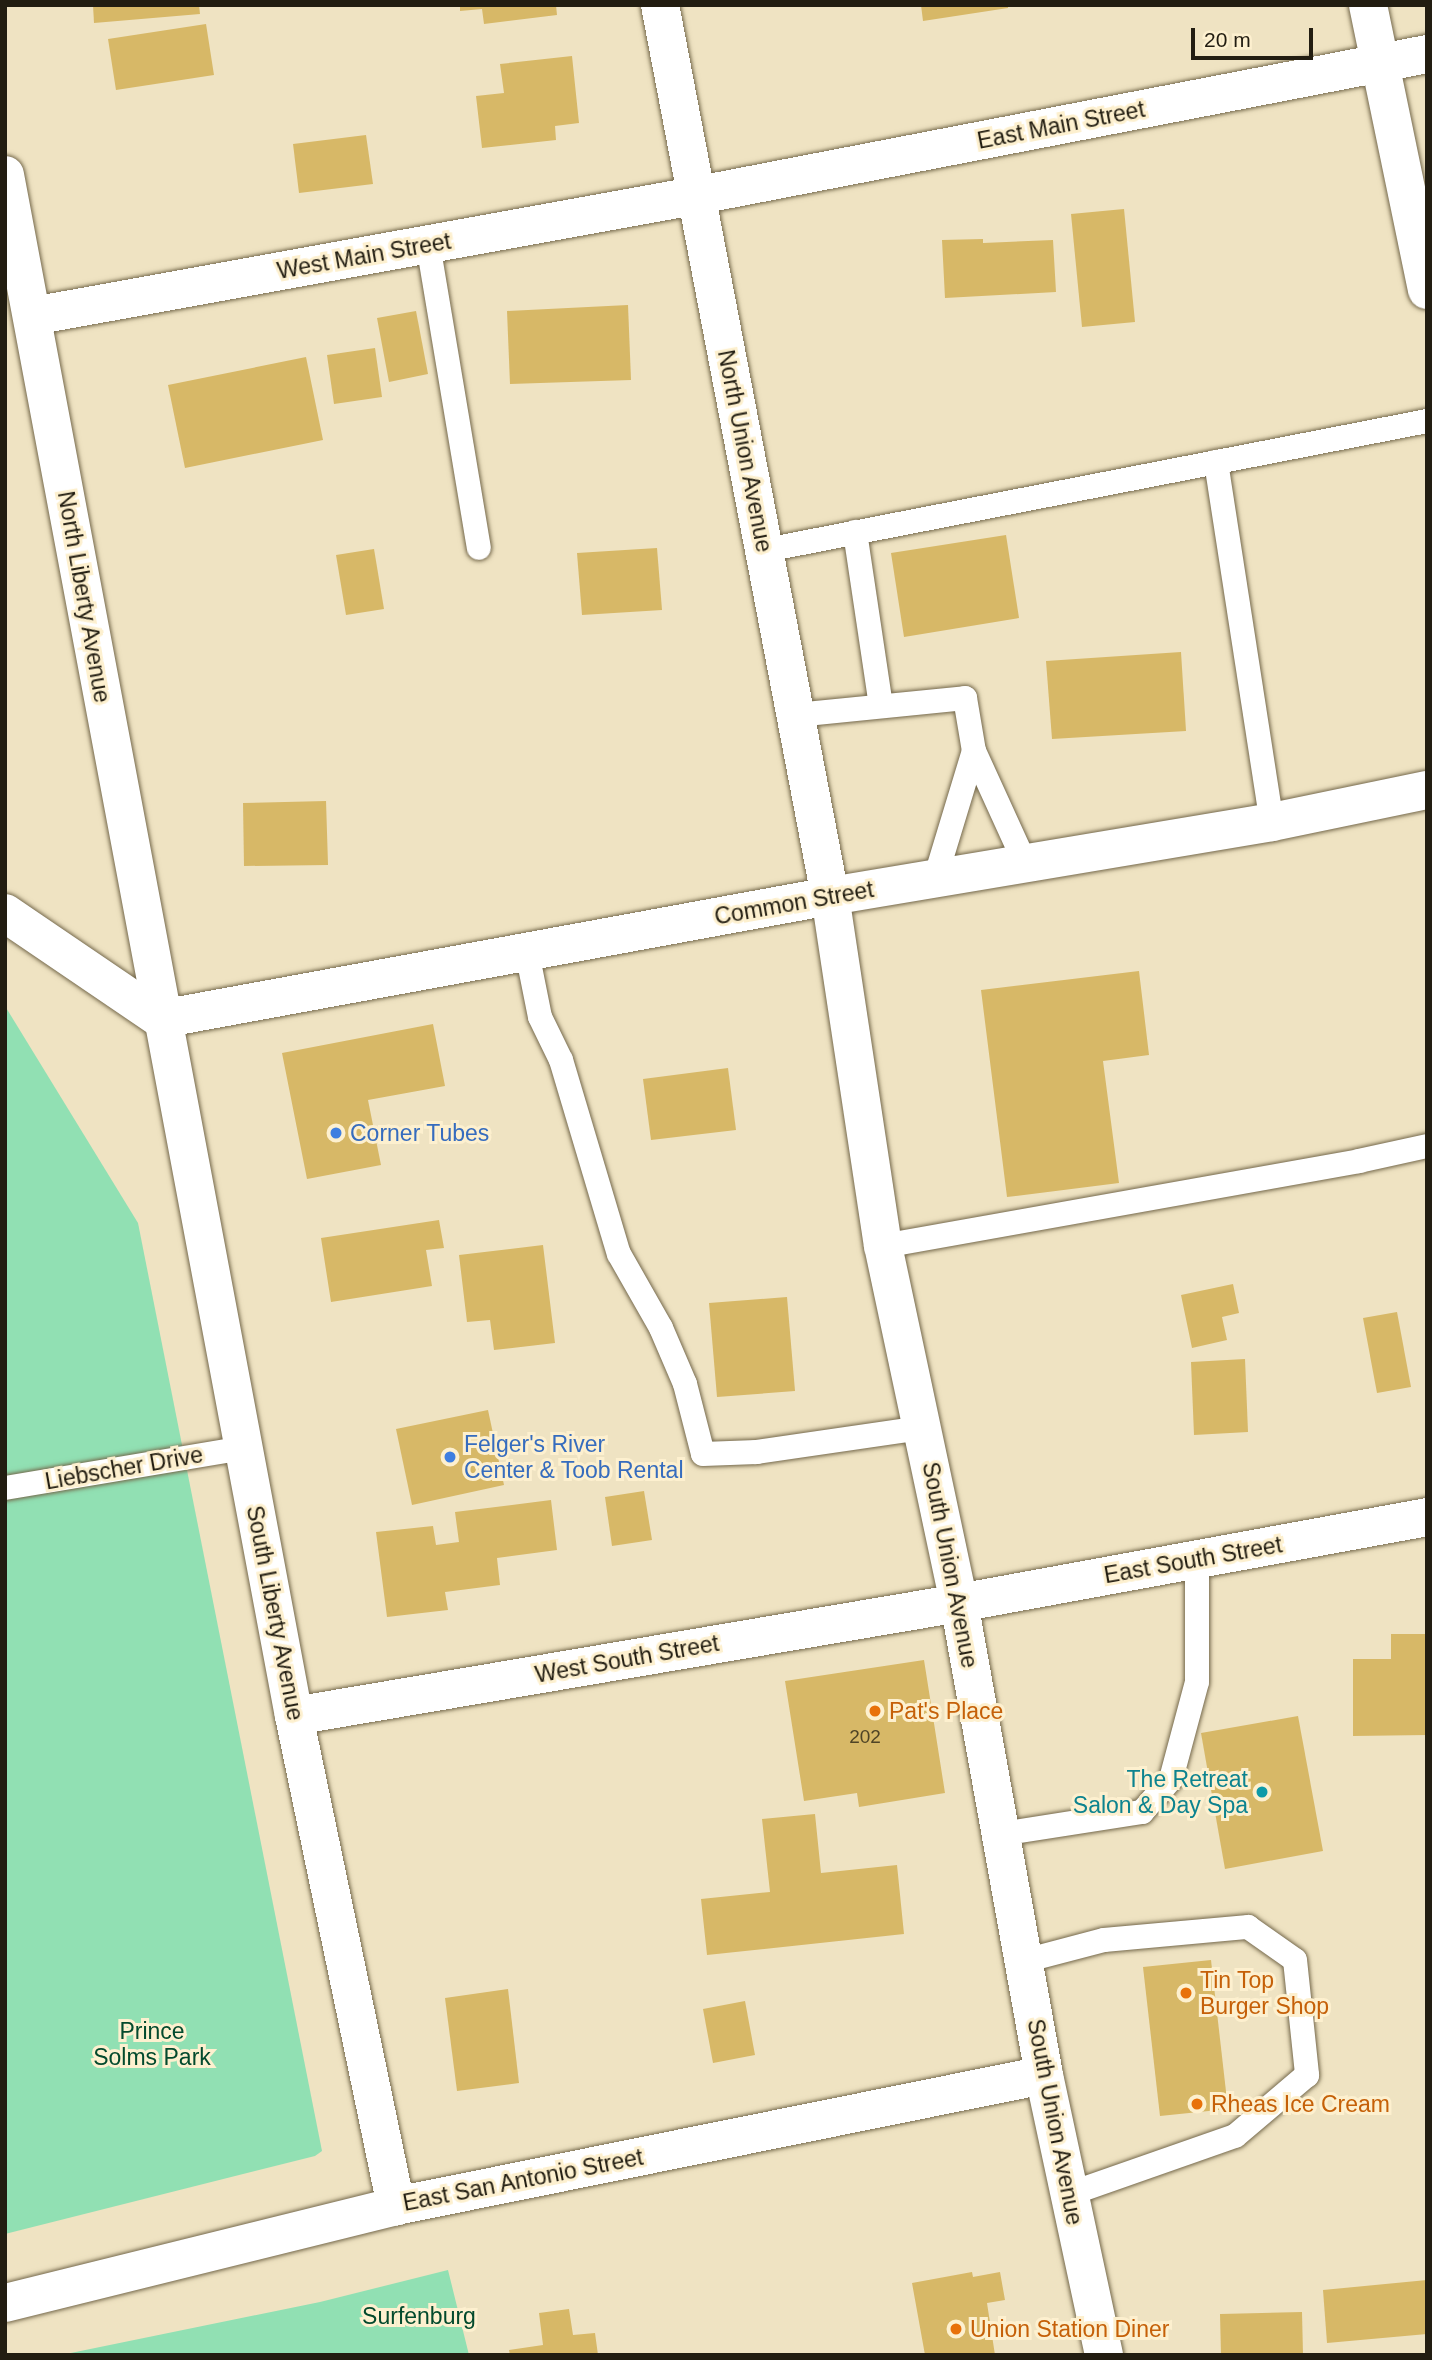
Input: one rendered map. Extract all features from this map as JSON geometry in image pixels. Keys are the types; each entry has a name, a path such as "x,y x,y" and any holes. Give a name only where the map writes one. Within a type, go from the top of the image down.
{"street":[{"name":"North Union Avenue","path":"660,5 694,196 766,550 830,896"},
{"path":"1368,5 1427,290"},
{"name":"East Main Street","path":"694,196 1427,54"},
{"name":"North Liberty Avenue","path":"5,176 161,1018"},
{"name":"West Main Street","path":"33,316 694,196"},
{"name":"Common Street","path":"161,1018 830,896 1272,822 1427,790"},
{"name":"South Union Avenue","path":"830,896 883,1246 959,1603 1044,2075 1104,2355"},
{"path":"5,913 161,1018"},
{"name":"South Liberty Avenue","path":"161,1018 294,1716 396,2206"},
{"name":"East South Street","path":"959,1603 1427,1517"},
{"name":"West South Street","path":"294,1716 959,1603"},
{"name":"East San Antonio Street","path":"5,2303 396,2206 1044,2075"}],"lane":[{"path":"428,244 479,548"},
{"path":"766,550 1427,421"},
{"path":"1216,462 1272,822"},
{"path":"855,532 881,705"},
{"path":"796,715 964,698 974,751 1025,863"},
{"path":"935,879 974,751"},
{"path":"527,952 540,1017 561,1060 619,1254 661,1328 685,1384 703,1454 757,1452 922,1428"},
{"path":"883,1246 1359,1161 1427,1146"},
{"name":"Liebscher Drive","path":"5,1488 244,1448"},
{"path":"1001,1834 1142,1812 1171,1779 1197,1682 1197,1560"},
{"path":"1024,1961 1104,1940 1248,1927 1295,1960 1307,2075 1235,2136 1069,2194"}],"green space":[{"name":"Prince Solms Park","path":"5,1006 138,1223 322,2151 315,2156 5,2234"},
{"name":"Surfenburg","path":"448,2270 469,2355 61,2355 320,2302"}],"building":[{"path":"93,5 199,5 200,14 94,23"},
{"path":"460,5 556,5 557,15 484,24 482,9 460,11"},
{"path":"921,5 1008,5 1008,8 923,21"},
{"path":"206,24 214,75 116,90 108,39"},
{"path":"572,56 579,123 555,126 556,140 482,148 476,96 504,93 500,64"},
{"path":"366,135 373,184 299,193 293,144"},
{"path":"1124,209 1135,322 1082,327 1071,214"},
{"path":"983,239 983,243 1053,240 1056,292 945,298 942,240"},
{"path":"628,305 631,380 510,384 507,311"},
{"path":"416,311 428,374 389,382 377,318"},
{"path":"375,348 382,397 334,404 327,355"},
{"path":"306,357 323,440 185,468 168,385"},
{"path":"1006,535 1019,618 904,637 891,553"},
{"path":"657,548 662,610 582,615 577,553"},
{"path":"374,549 384,609 346,615 336,555"},
{"path":"1181,652 1186,731 1052,739 1046,661"},
{"path":"326,801 328,865 244,866 243,803"},
{"path":"1139,971 1149,1055 1103,1061 1119,1183 1007,1197 981,990"},
{"name":"Corner Tubes","path":"433,1024 445,1086 368,1100 381,1165 307,1179 282,1053"},
{"path":"728,1068 736,1130 651,1140 643,1079"},
{"path":"439,1220 444,1248 426,1250 432,1286 331,1302 321,1238"},
{"path":"543,1245 555,1343 494,1350 490,1320 467,1322 459,1255"},
{"path":"1233,1284 1239,1313 1222,1317 1227,1340 1192,1348 1181,1295"},
{"path":"787,1297 795,1391 717,1397 709,1303"},
{"path":"1397,1312 1411,1387 1377,1393 1363,1318"},
{"path":"1245,1359 1248,1432 1194,1435 1191,1362"},
{"name":"Felger's River Center & Toob Rental","path":"488,1410 504,1485 412,1505 396,1429"},
{"path":"644,1491 652,1540 612,1546 605,1497"},
{"path":"551,1500 557,1550 497,1558 500,1585 445,1592 448,1610 387,1617 376,1532 433,1526 436,1545 459,1542 455,1512"},
{"path":"1391,1634 1427,1634 1427,1735 1353,1736 1353,1659 1391,1659"},
{"path":"924,1660 945,1793 859,1807 857,1793 804,1801 785,1681"},
{"name":"The Retreat Salon & Day Spa","path":"1298,1716 1323,1851 1225,1869 1201,1733"},
{"path":"815,1814 821,1873 897,1865 904,1934 707,1955 701,1899 770,1892 762,1819"},
{"path":"1211,1960 1228,2109 1160,2116 1143,1967"},
{"path":"508,1989 519,2083 457,2091 445,1998"},
{"path":"745,2001 755,2055 713,2063 703,2009"},
{"name":"Union Station Diner","path":"972,2272 973,2277 1000,2272 1005,2300 987,2303 995,2355 925,2355 912,2283"},
{"path":"1427,2280 1427,2334 1327,2343 1323,2290"},
{"path":"569,2309 573,2335 595,2333 598,2355 510,2355 509,2350 543,2345 539,2313"},
{"path":"1302,2312 1303,2355 1221,2355 1220,2314"}],"place":[{"name":"Corner Tubes","path":"336,1133"},
{"name":"Felger's River Center & Toob Rental","path":"450,1457"},
{"name":"Pat's Place","path":"875,1711"},
{"name":"The Retreat Salon & Day Spa","path":"1262,1792"},
{"name":"Tin Top Burger Shop","path":"1186,1993"},
{"name":"Rheas Ice Cream","path":"1197,2104"},
{"name":"Union Station Diner","path":"956,2329"}]}
